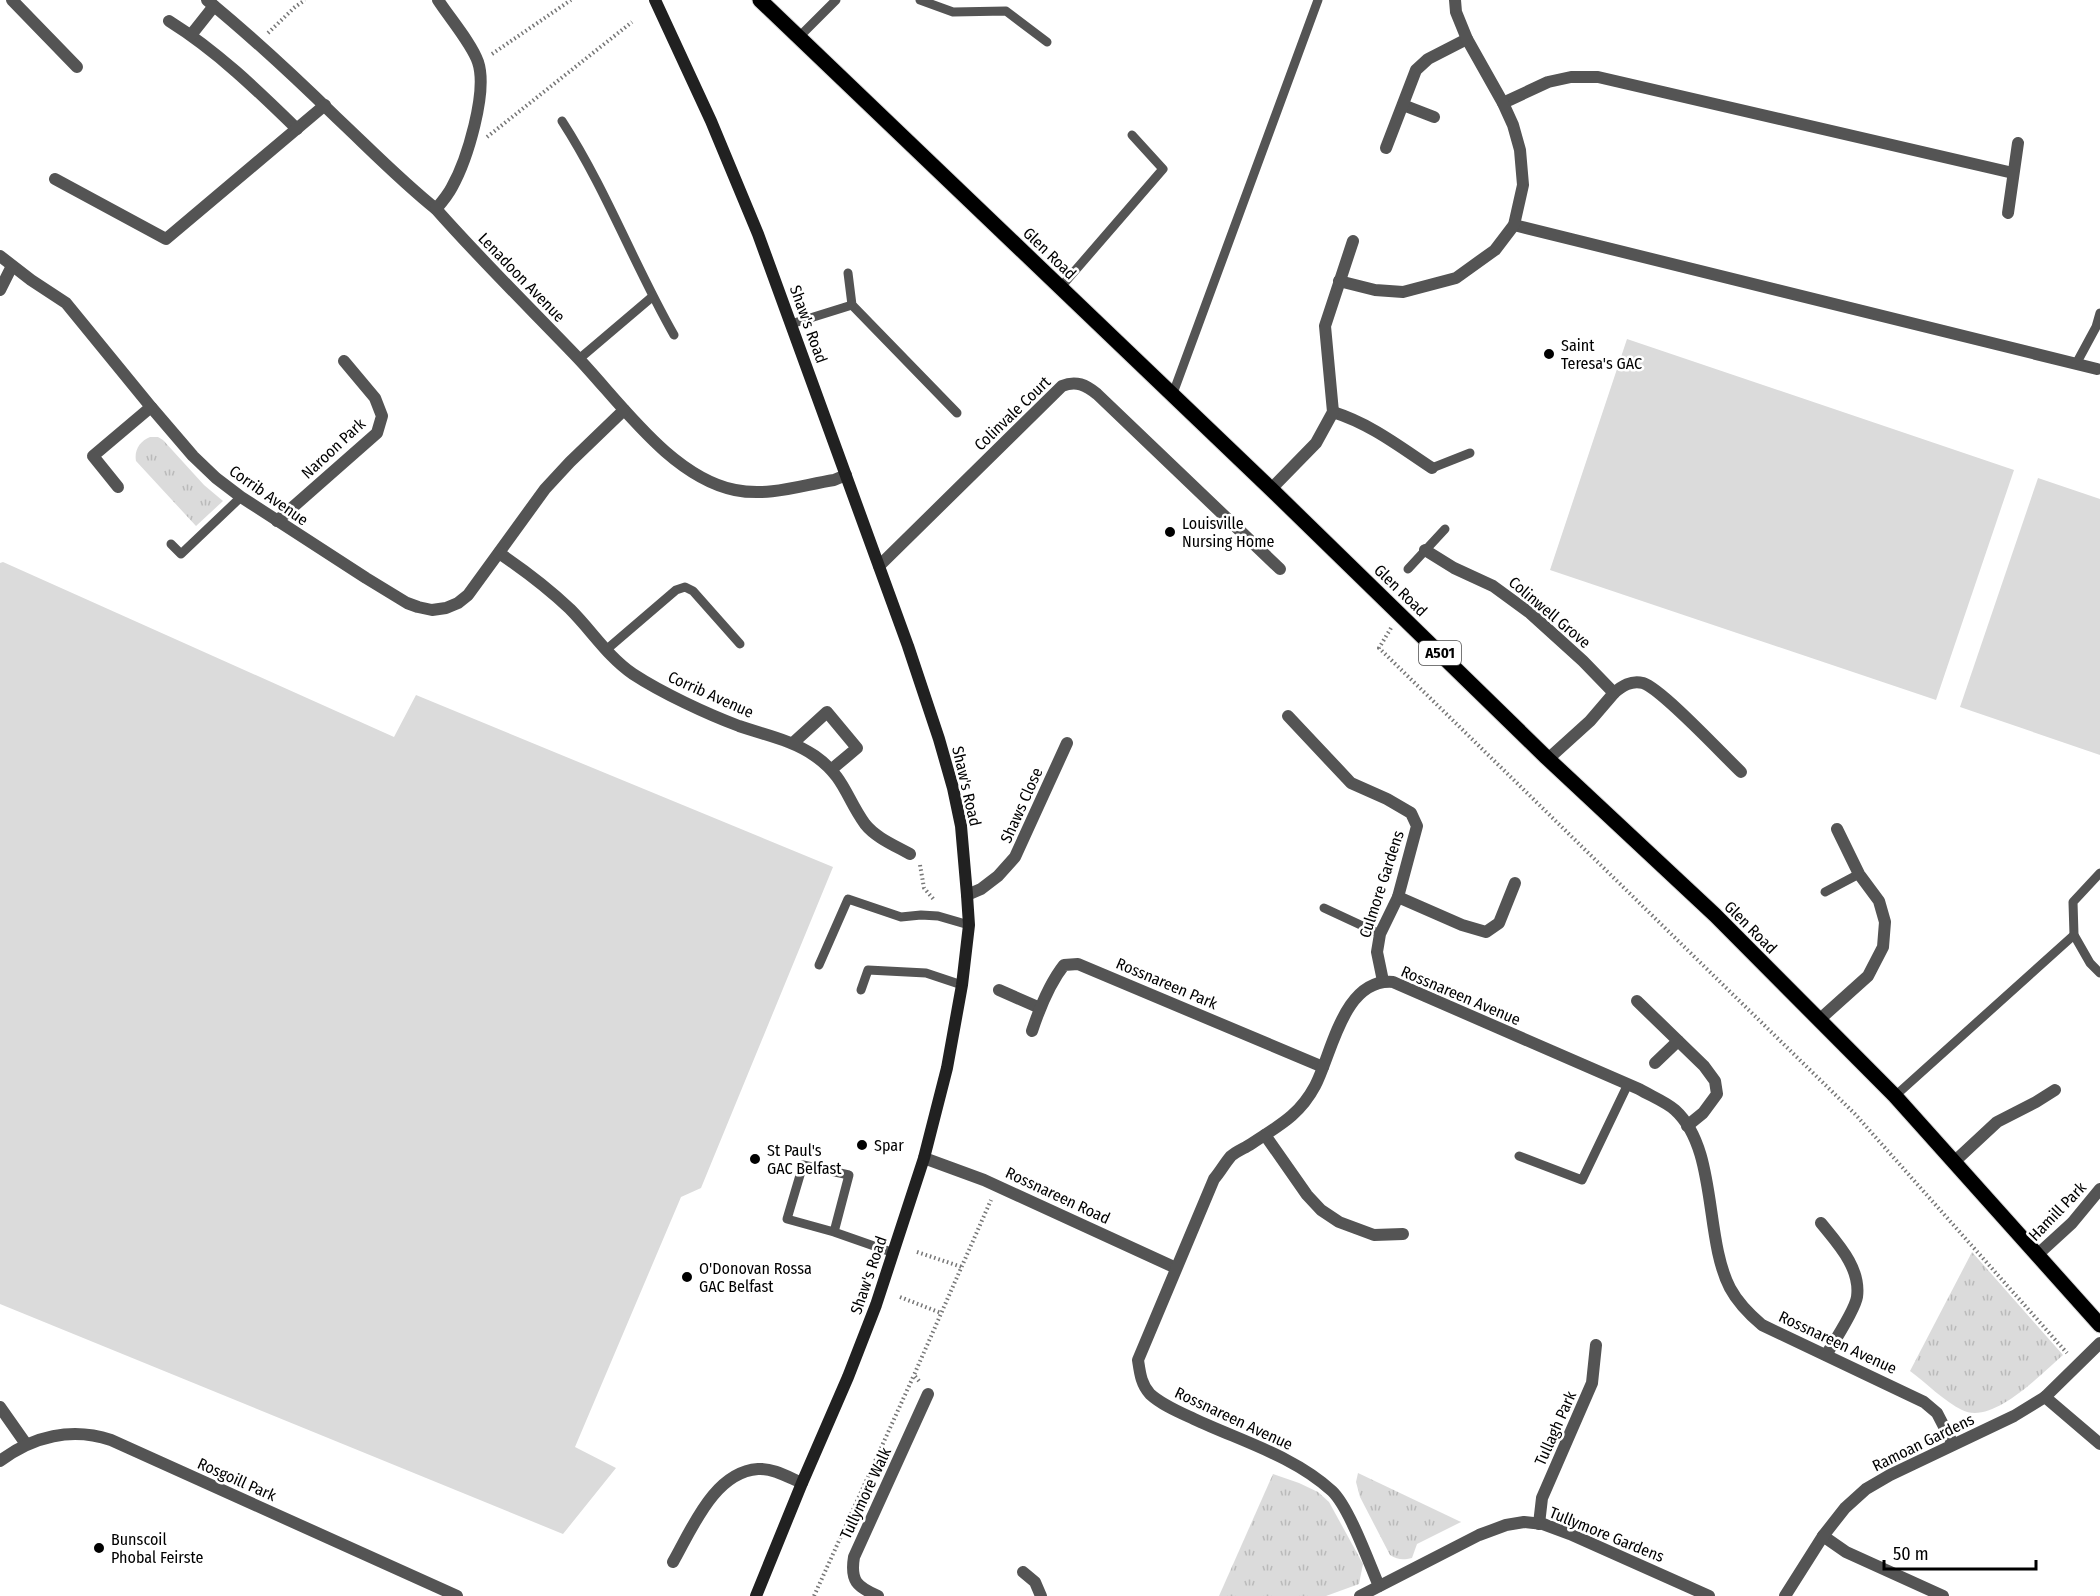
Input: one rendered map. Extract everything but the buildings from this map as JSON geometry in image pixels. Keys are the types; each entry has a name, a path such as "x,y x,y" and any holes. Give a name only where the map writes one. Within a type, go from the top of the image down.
{"main road":[{"name":"Glen Road","path":"760,0 1271,489 1548,759 1714,915 1895,1096 2100,1325"}],"street":[{"path":"12,0 77,67"},
{"path":"436,209 451,190 471,139 479,96 478,62 438,0"},
{"name":"Shaw's Road","path":"655,0 714,128 758,234 879,566 939,739 961,826 969,925 962,985 947,1068 924,1158 876,1305 756,1596"},
{"path":"1340,281 1375,290 1403,292 1456,278 1495,250 1514,225 1523,184 1520,150 1514,125 1467,39 1456,12 1455,0"},
{"path":"191,35 211,3"},
{"name":"Lenadoon Avenue","path":"211,3 436,209 579,359 650,438 686,466 711,482 735,490 761,492 834,480 846,475"},
{"path":"169,21 191,35 248,81 297,129"},
{"path":"1386,148 1416,70 1428,59 1467,39"},
{"path":"1503,103 1548,82 1571,77 1598,77 2013,173"},
{"path":"55,179 166,238 325,105"},
{"path":"1403,105 1434,117"},
{"path":"2008,213 2018,143"},
{"path":"1514,225 2098,369"},
{"path":"1271,489 1316,442 1333,412 1325,326 1353,241"},
{"name":"Corrib Avenue","path":"0,256 66,303 151,407 193,456 216,478 277,521 418,608 432,610 446,608 468,595 545,489 624,410"},
{"path":"0,290 12,266"},
{"name":"Naroon Park","path":"277,521 377,433 382,416 375,398 344,360"},
{"name":"Colinvale Court","path":"879,566 1062,386 1070,382 1080,383 1097,394 1280,569"},
{"path":"118,487 93,456 151,407"},
{"path":"1333,412 1353,418 1380,432 1432,468"},
{"name":"Colinwell Grove","path":"1425,550 1454,568 1493,586 1530,613 1614,693"},
{"name":"Corrib Avenue","path":"499,553 544,586 571,610 619,663 658,688 737,725 793,743 814,755 832,770 873,833 910,854"},
{"path":"1548,759 1590,721 1614,693 1626,683 1644,683 1663,696 1741,772"},
{"path":"793,743 827,712 857,748 832,770"},
{"name":"Culmore Gardens","path":"1288,716 1351,783 1411,813 1417,826 1398,897 1380,934 1377,952 1383,981"},
{"name":"Shaws Close","path":"967,895 981,889 998,876 1015,857 1067,743"},
{"path":"1819,1020 1868,976 1883,947 1886,922 1879,901 1859,874 1837,829"},
{"path":"1398,897 1462,925 1486,932 1499,923 1515,883"},
{"name":"Rossnareen Park","path":"1032,1030 1057,974 1064,965 1078,964 1323,1067"},
{"name":"Rossnareen Avenue","path":"1379,1586 1349,1518 1335,1493 1282,1457 1168,1407 1151,1394 1142,1383 1138,1360 1214,1179 1232,1156 1302,1108 1317,1084 1340,1022 1355,999 1383,981 1393,982 1628,1084 1675,1110 1691,1131 1700,1154 1720,1258 1728,1285 1741,1307 1762,1325 1924,1402 1936,1413 1953,1444"},
{"path":"999,990 1040,1008"},
{"path":"1637,1001 1704,1066 1715,1081 1717,1094 1703,1113 1687,1126"},
{"path":"1655,1064 1678,1041"},
{"path":"1954,1162 1997,1122 2055,1090"},
{"path":"1265,1135 1307,1196 1321,1210 1339,1221 1374,1235 1402,1234"},
{"name":"Rossnareen Road","path":"924,1158 998,1186 1176,1268"},
{"name":"Hamill Park","path":"2037,1255 2072,1223 2100,1190"},
{"path":"1821,1223 1844,1251 1857,1279 1857,1299 1826,1355"},
{"name":"Ramoan Gardens","path":"1785,1596 1823,1536 1845,1508 1866,1489 1953,1444 1997,1425 2045,1397 2100,1343"},
{"name":"Tullagh Park","path":"1539,1524 1542,1498 1592,1383 1596,1345"},
{"name":"Tullymore Walk","path":"878,1596 856,1583 851,1572 854,1557 928,1394"},
{"path":"2045,1397 2100,1444"},
{"path":"0,1407 26,1444"},
{"name":"Rosgoill Park","path":"0,1461 26,1444 74,1433 111,1440 457,1596"},
{"path":"673,1562 710,1498 727,1480 741,1473 759,1469 776,1472 802,1483"},
{"name":"Tullymore Gardens","path":"1360,1596 1479,1534 1524,1522 1539,1524 1570,1534 1709,1596"},
{"path":"1823,1536 1846,1552 1943,1596"},
{"path":"1023,1572 1035,1582 1041,1596"}],"lane":[{"path":"799,37 830,3 836,0"},
{"path":"920,0 953,12 1006,11 1047,42"},
{"path":"1172,396 1318,0"},
{"path":"562,121 586,158 652,297 674,335"},
{"path":"1060,288 1163,169 1132,135"},
{"path":"848,273 852,305 957,413"},
{"path":"579,359 652,297"},
{"path":"791,324 852,305"},
{"path":"2076,364 2096,327 2100,313"},
{"path":"1432,468 1470,453"},
{"path":"171,544 181,554 241,497"},
{"path":"1407,569 1444,529"},
{"path":"606,650 676,590 685,587 693,591 740,644"},
{"path":"2100,873 2073,902 2074,935 2090,963 2100,973"},
{"path":"1825,892 1859,874"},
{"path":"819,965 848,899 901,917 938,916 969,925"},
{"path":"1324,908 1380,934"},
{"path":"1895,1096 2074,935"},
{"path":"861,990 868,970 926,972 962,985"},
{"path":"1519,1156 1581,1180 1628,1084"},
{"path":"834,1232 849,1175 803,1166 787,1219 894,1252"}],"path":[{"path":"258,44 305,0"},
{"path":"478,62 498,51 571,0"},
{"path":"471,139 483,141 632,22"},
{"path":"1392,626 1379,648 1855,1114 2078,1365"},
{"path":"910,854 920,860 924,888 937,903"},
{"path":"814,1596 998,1186"},
{"path":"917,1252 962,1267"},
{"path":"900,1297 941,1313"},
{"path":"914,1375 928,1394"}],"green space":[{"path":"1627,339 2014,470 1936,700 1550,570"},
{"path":"150,437 163,440 204,485 223,501 196,526 136,461 138,446"},
{"path":"2038,478 2100,499 2100,755 1960,707"},
{"path":"3,562 394,737 416,695 833,867 701,1188 681,1197 575,1447 616,1468 563,1534 0,1304 0,563"},
{"path":"1972,1252 2063,1355 2015,1396 1987,1411 1974,1413 1962,1410 1942,1397 1910,1371"},
{"path":"1358,1473 1461,1522 1417,1544 1412,1558 1393,1557 1360,1497 1356,1482"},
{"path":"1273,1474 1318,1492 1329,1502 1363,1564 1359,1584 1326,1596 1219,1596"}],"place":[{"name":"Saint Teresa's GAC","path":"1549,354"},
{"name":"Louisville Nursing Home","path":"1170,532"},
{"name":"Spar","path":"862,1145"},
{"name":"St Paul's GAC Belfast","path":"755,1159"},
{"name":"O'Donovan Rossa GAC Belfast","path":"687,1277"},
{"name":"Bunscoil Phobal Feirste","path":"99,1548"}]}
